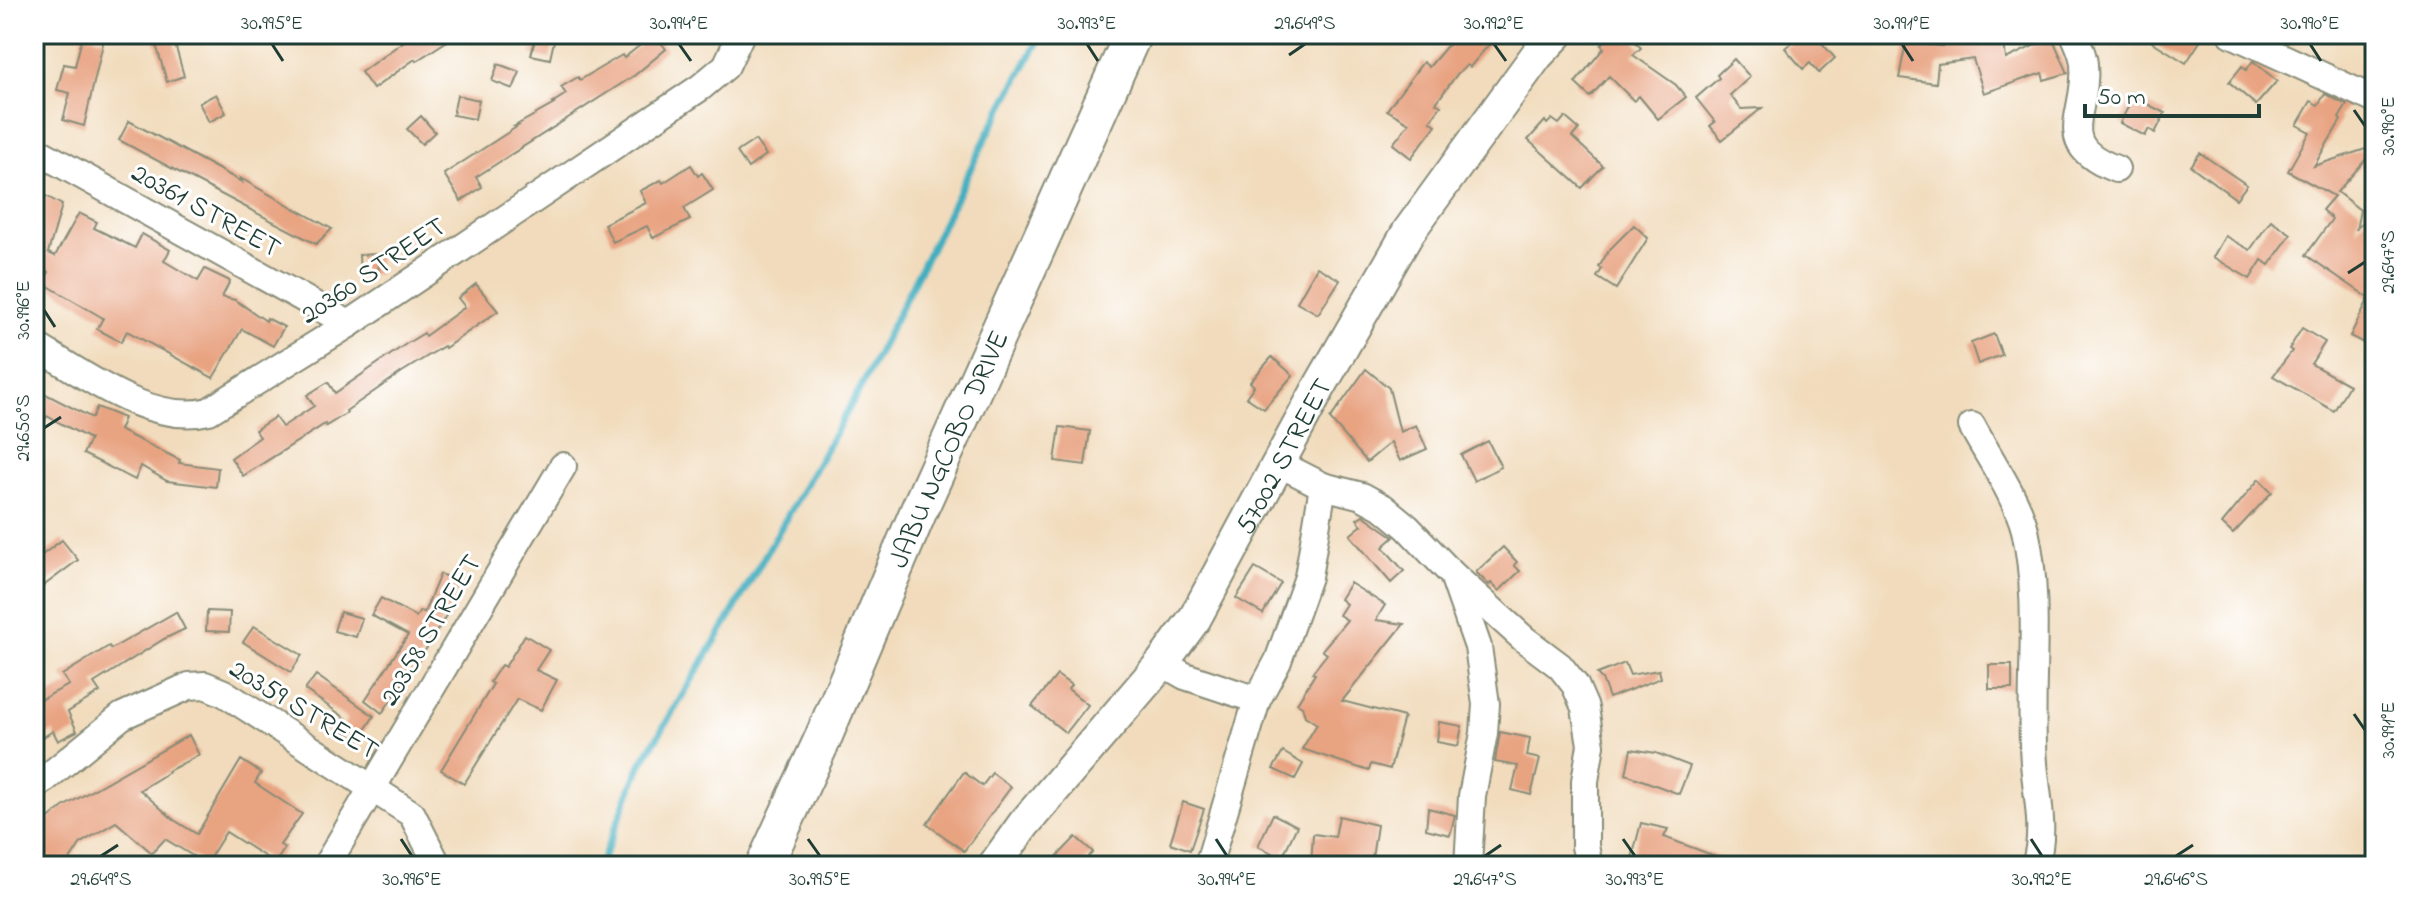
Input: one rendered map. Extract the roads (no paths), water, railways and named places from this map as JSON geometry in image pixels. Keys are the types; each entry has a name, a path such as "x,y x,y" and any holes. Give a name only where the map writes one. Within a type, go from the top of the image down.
{"main road":[{"name":"JABU NGCOBO DRIVE","path":"764,866 823,738 925,496 1133,34"}],"street":[{"name":"20360 STREET","path":"34,345 151,409 193,415 226,403 701,87 726,66 741,34"},
{"name":"57002 STREET","path":"994,866 1024,824 1073,771 1195,618 1409,231 1537,55 1557,34"},
{"path":"2074,34 2084,66 2076,133 2088,155 2116,169"},
{"path":"2232,34 2375,100"},
{"name":"20361 STREET","path":"34,149 349,324"},
{"path":"1972,426 2020,515 2032,580 2034,762 2042,813 2040,849 2035,866"},
{"path":"1278,463 1323,486 1362,496 1384,508 1524,639 1560,666 1575,685 1585,708 1591,745 1585,781 1585,846 1589,866"},
{"name":"20358 STREET","path":"326,866 563,466"},
{"path":"1208,866 1257,700 1278,661 1308,577 1323,486"},
{"path":"1453,575 1478,647 1486,704 1472,796 1468,866"},
{"path":"1162,663 1185,676 1257,700"},
{"name":"20359 STREET","path":"34,788 122,716 189,686 205,685 224,693 412,814 438,866"}],"waterway":[{"path":"600,866 640,766 731,615 860,389 988,134 1042,34"}]}
